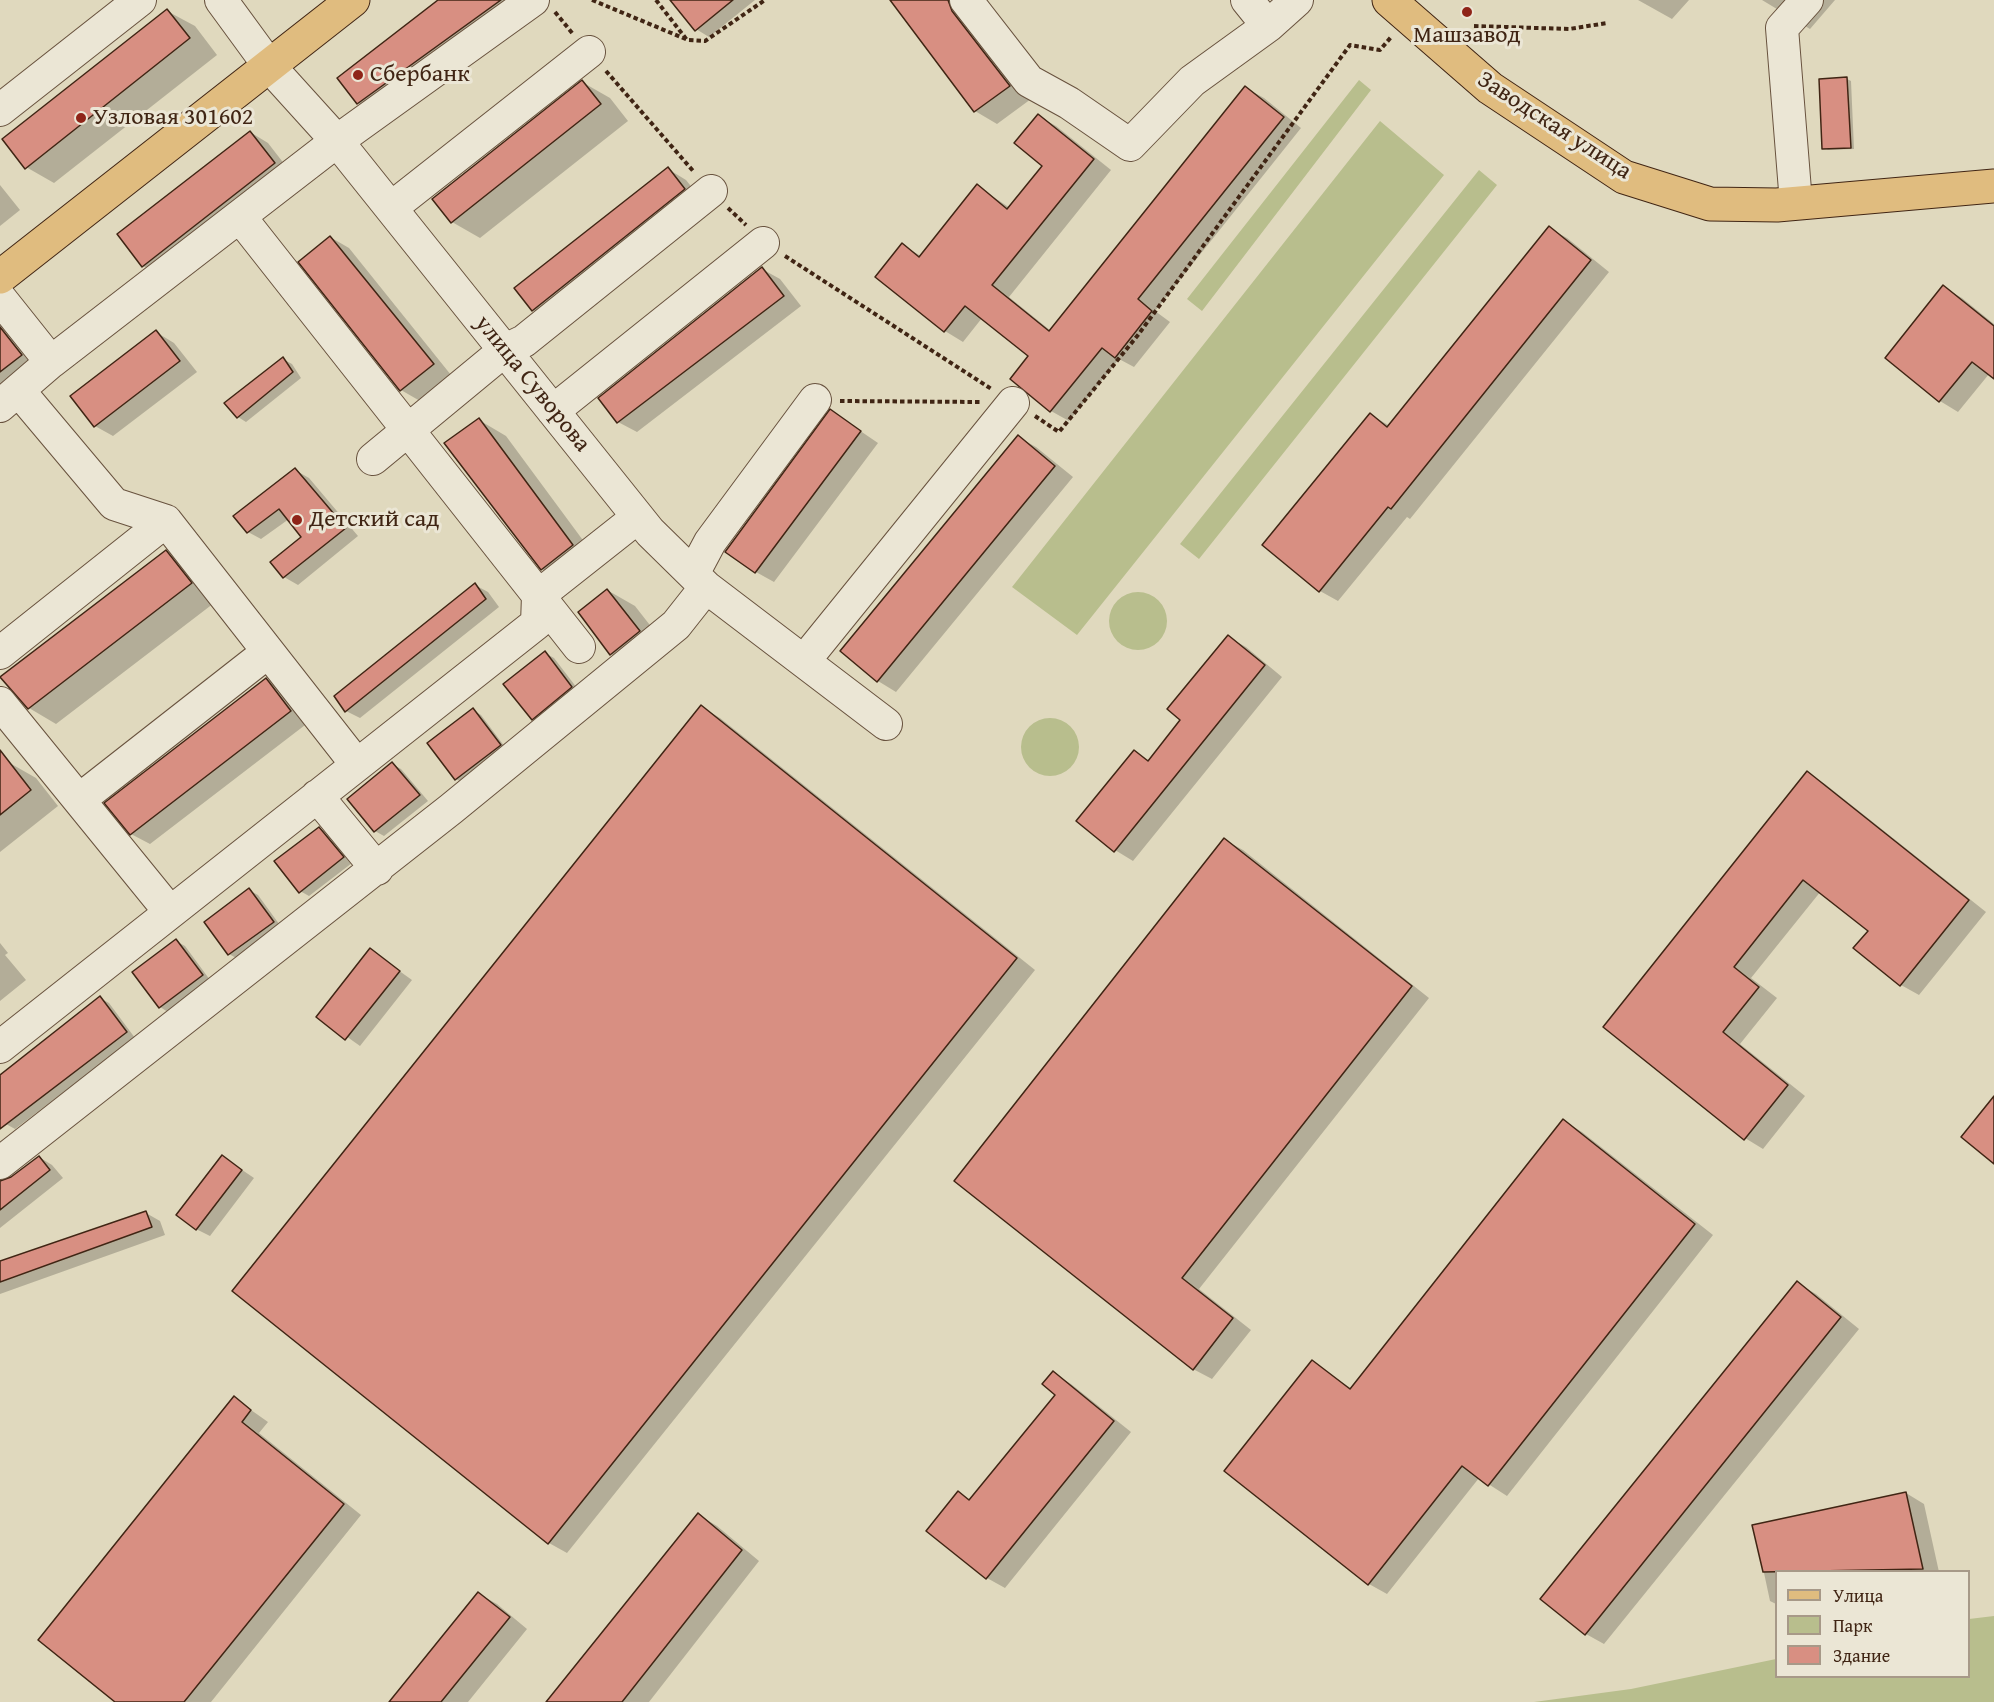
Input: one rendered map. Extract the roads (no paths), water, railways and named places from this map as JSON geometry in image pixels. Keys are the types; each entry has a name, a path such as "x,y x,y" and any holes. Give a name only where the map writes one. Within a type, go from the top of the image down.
{"main road":[{"path":"0,277 353,0"},
{"name":"Заводская улица","path":"1399,8 1490,88 1624,177 1710,204 1796,203 1994,186"}],"street":[{"path":"0,110 140,0"},
{"name":"улица Суворова","path":"221,0 270,67 337,141 638,517 700,580 886,724"},
{"path":"966,0 1029,81 1069,104 1130,145 1192,81 1268,26 1297,0"},
{"path":"1247,0 1268,26"},
{"path":"1796,203 1782,28 1807,0"},
{"path":"357,765 166,521 114,504 10,398 51,362 337,141 542,4"},
{"path":"391,208 589,52"},
{"path":"374,459 505,350 524,341 711,191"},
{"path":"240,217 579,647"},
{"path":"553,411 764,243"},
{"path":"0,298 51,362"},
{"path":"0,1163 377,869 676,625 700,580 710,542 815,400"},
{"path":"804,661 1013,402"},
{"path":"0,1047 537,623 538,596 638,517"},
{"path":"0,653 166,521"},
{"path":"79,800 268,652"},
{"path":"5,720 79,800 170,912"},
{"path":"317,796 377,869"}],"place":[{"name":"Машзавод","path":"1467,12"},
{"name":"Сбербанк","path":"358,75"},
{"name":"Узловая 301602","path":"81,118"},
{"name":"Детский сад","path":"297,520"}]}
